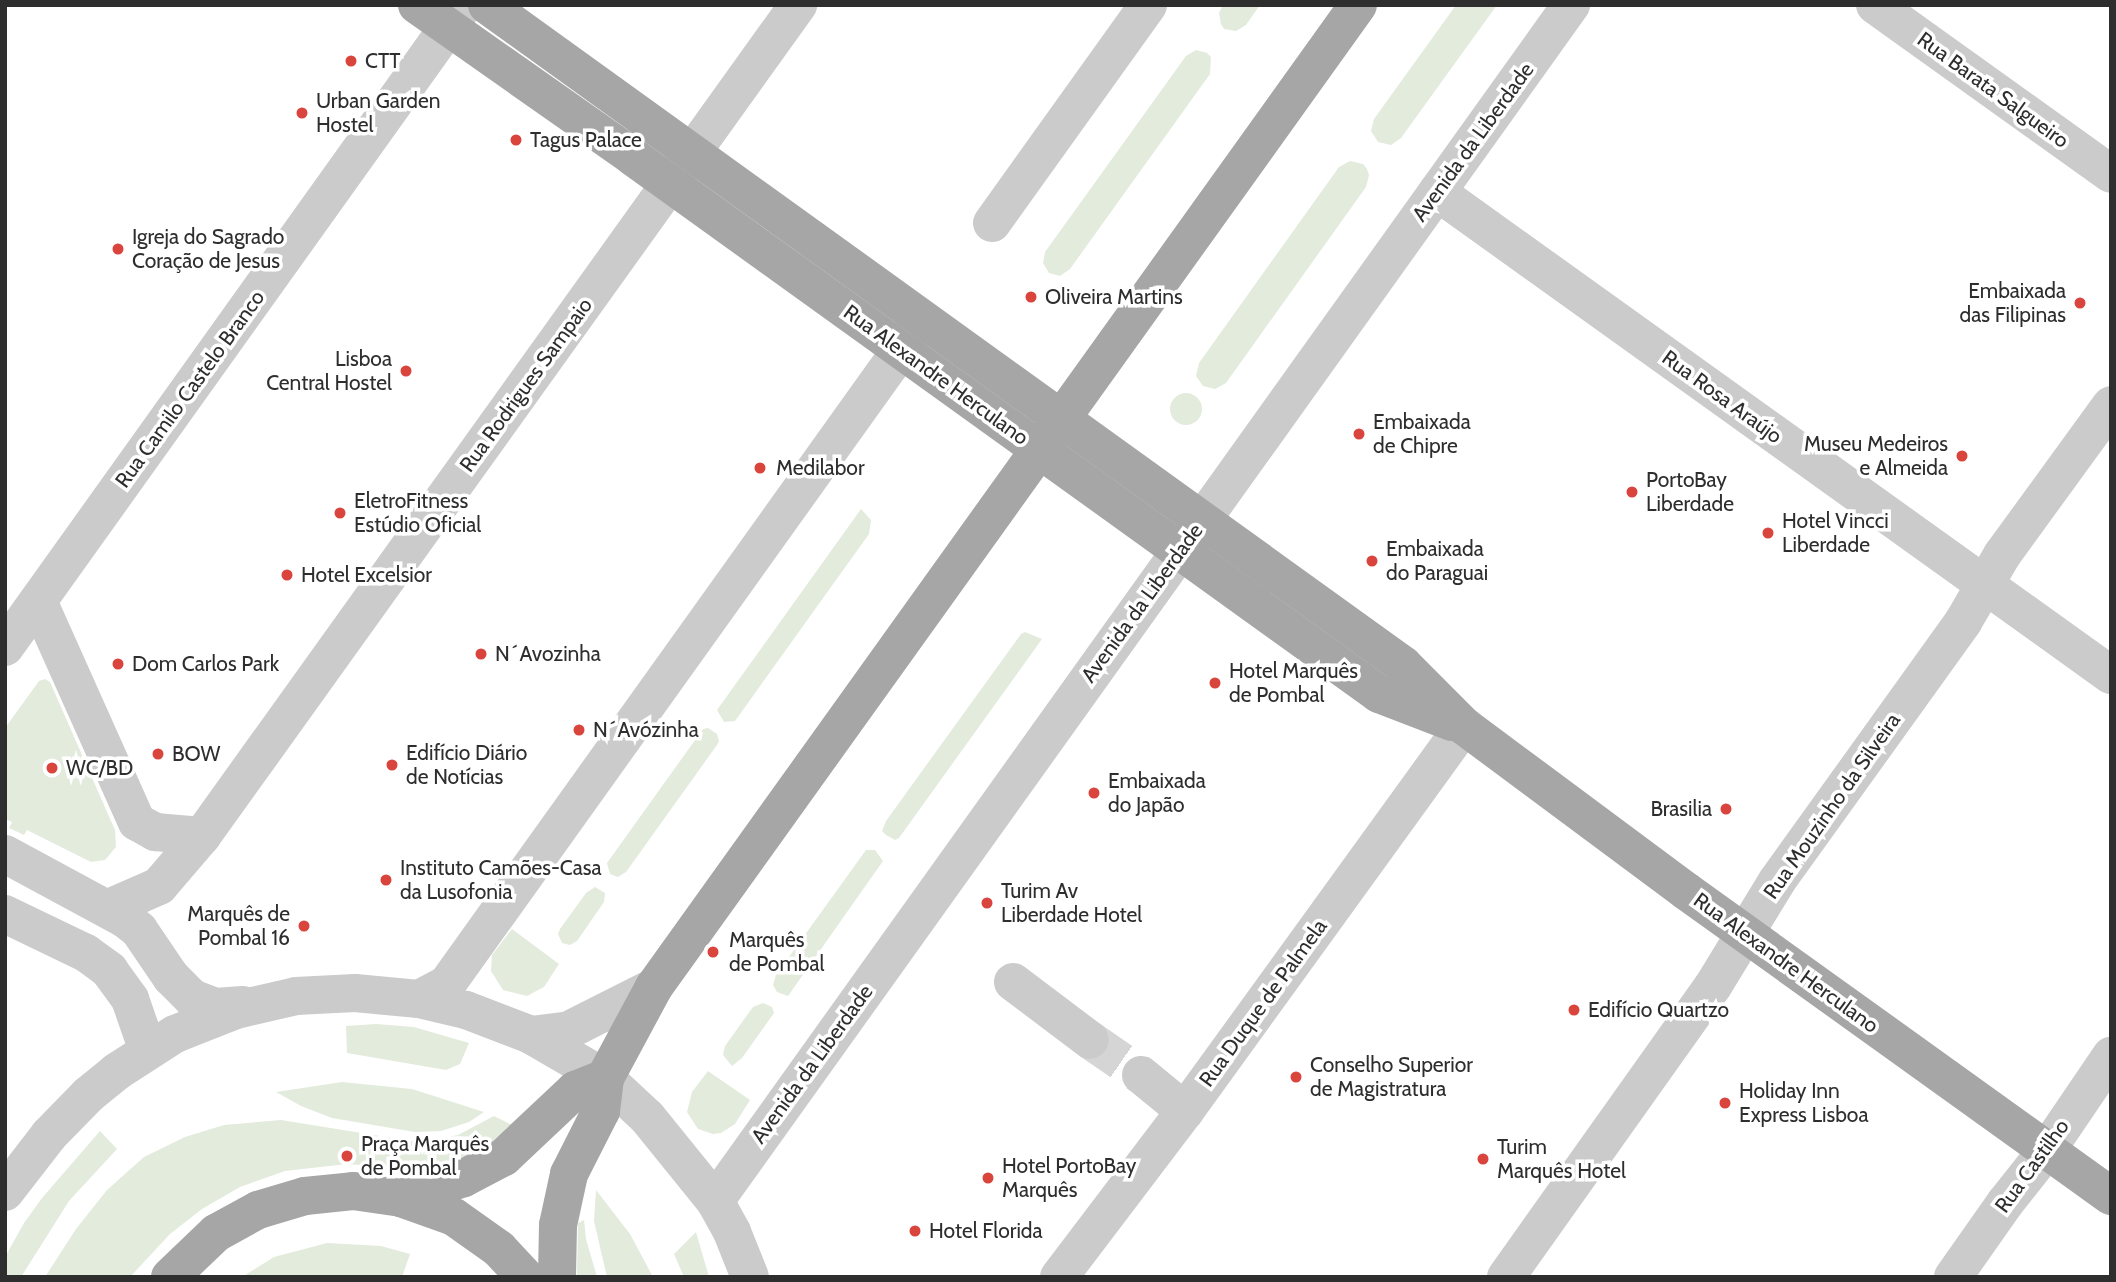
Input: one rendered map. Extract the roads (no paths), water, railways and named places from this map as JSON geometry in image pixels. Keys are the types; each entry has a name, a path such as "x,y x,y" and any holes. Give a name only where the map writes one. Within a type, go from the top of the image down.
{"main road":[{"name":"Rua Alexandre Herculano","path":"417,5 456,16 670,184 1380,694 1464,726"},
{"name":"Rua Alexandre Herculano","path":"487,5 1403,665 1464,726 1745,934 2111,1196"},
{"path":"557,1277 558,1225 564,1191 575,1159 601,1111 605,1079 654,987 1358,5"},
{"path":"401,1198 464,1178 504,1157 575,1090 605,1079"},
{"path":"170,1277 216,1233 236,1220 281,1201 329,1192 377,1193 428,1206 471,1228 499,1249 525,1277"}],"street":[{"name":"Rua Rodrigues Sampaio","path":"109,908 159,886 202,836 798,5"},
{"path":"992,223 1148,5"},
{"name":"Avenida da Liberdade","path":"715,1201 1571,5"},
{"name":"Rua Barata Salgueiro","path":"1875,5 2111,174"},
{"name":"Rua Camilo Castelo Branco","path":"5,647 456,16"},
{"name":"Rua Rosa Araújo","path":"1437,192 2111,675"},
{"path":"419,999 447,985 923,319"},
{"name":"Rua Mouzinho da Silveira","path":"1506,1277 1713,986 1777,881 1963,622 2002,555 2111,405"},
{"path":"38,601 137,822 155,832 202,836"},
{"name":"Rua Duque de Palmela","path":"1059,1277 1185,1111 1464,726"},
{"path":"5,854 109,908 139,930 171,977 191,998 215,1007 335,994 419,999 466,1010 531,1035 605,1079 647,1117 715,1201 732,1232 750,1277"},
{"path":"5,914 86,953 109,970 130,999 148,1051"},
{"path":"1013,982 1090,1040"},
{"path":"531,1035 569,1030 654,987"},
{"path":"5,1192 66,1116 116,1072 175,1034 262,1002"},
{"name":"Rua Castilho","path":"1953,1277 2047,1150 2111,1056"},
{"path":"1141,1075 1185,1111"}],"tunnel":[{"path":"1090,1040 1141,1075"}],"place":[{"name":"CTT","path":"351,61"},
{"name":"Urban Garden Hostel","path":"302,113"},
{"name":"Tagus Palace","path":"516,140"},
{"name":"Igreja do Sagrado Coração de Jesus","path":"118,249"},
{"name":"Oliveira Martins","path":"1031,297"},
{"name":"Embaixada das Filipinas","path":"2080,303"},
{"name":"Lisboa Central Hostel","path":"406,371"},
{"name":"Embaixada de Chipre","path":"1359,434"},
{"name":"Museu Medeiros e Almeida","path":"1962,456"},
{"name":"Medilabor","path":"760,468"},
{"name":"PortoBay Liberdade","path":"1632,492"},
{"name":"EletroFitness Estúdio Oficial","path":"340,513"},
{"name":"Hotel Vincci Liberdade","path":"1768,533"},
{"name":"Embaixada do Paraguai","path":"1372,561"},
{"name":"Hotel Excelsior","path":"287,575"},
{"name":"N´Avozinha","path":"481,654"},
{"name":"Dom Carlos Park","path":"118,664"},
{"name":"Hotel Marquês de Pombal","path":"1215,683"},
{"name":"N´Avózinha","path":"579,730"},
{"name":"BOW","path":"158,754"},
{"name":"Edifício Diário de Notícias","path":"392,765"},
{"name":"WC/BD","path":"52,768"},
{"name":"Embaixada do Japão","path":"1094,793"},
{"name":"Brasilia","path":"1726,809"},
{"name":"Instituto Camões-Casa da Lusofonia","path":"386,880"},
{"name":"Turim Av Liberdade Hotel","path":"987,903"},
{"name":"Marquês de Pombal 16","path":"304,926"},
{"name":"Marquês de Pombal","path":"713,952"},
{"name":"Edifício Quartzo","path":"1574,1010"},
{"name":"Conselho Superior de Magistratura","path":"1296,1077"},
{"name":"Holiday Inn Express Lisboa","path":"1725,1103"},
{"name":"Praça Marquês de Pombal","path":"347,1156"},
{"name":"Turim Marquês Hotel","path":"1483,1159"},
{"name":"Hotel PortoBay Marquês","path":"988,1178"},
{"name":"Hotel Florida","path":"915,1231"}]}
